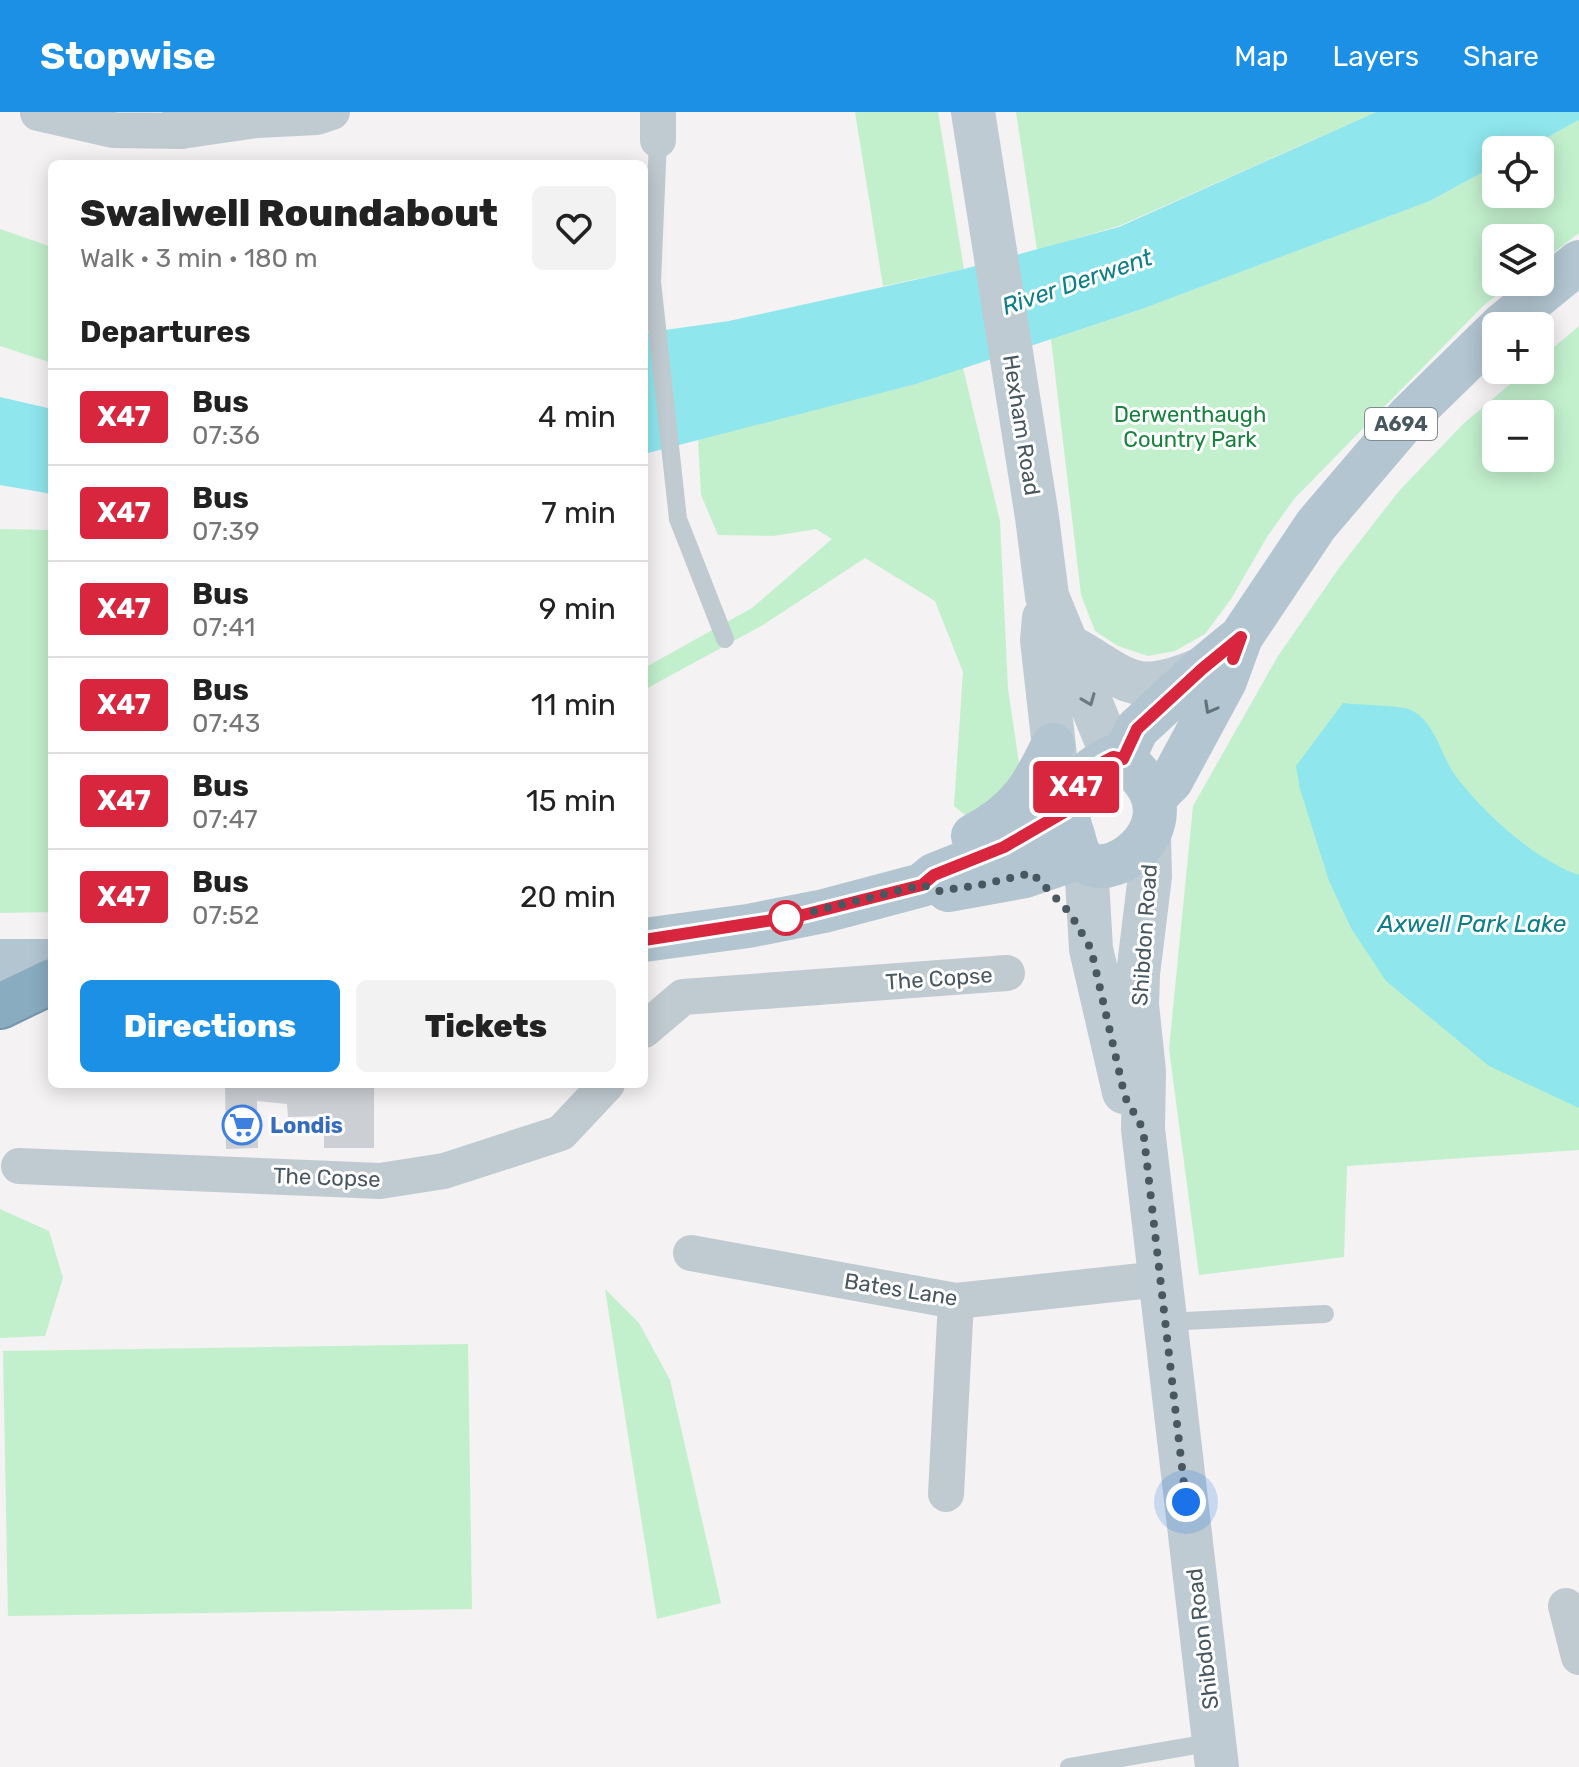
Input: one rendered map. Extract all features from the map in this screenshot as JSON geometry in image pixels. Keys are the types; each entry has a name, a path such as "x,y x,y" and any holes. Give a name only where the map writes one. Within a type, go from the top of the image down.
{"highway":[{"path":"0,1006 48,983"}],"main road":[{"name":"Hexham Road","path":"973,112 1047,596 1065,644 1118,758"},
{"path":"1518,312 1579,262"},
{"name":"A694","path":"922,885 939,891 980,885 1083,860 1105,868 1126,856 1151,818 1218,695 1241,637 1316,525 1377,450 1482,344"},
{"name":"Hexham Road","path":"1047,596 1042,640 1057,774 1068,803"},
{"name":"A694","path":"648,939 748,926 847,905 922,885 934,875 1004,847 1068,803 1084,776 1118,758 1137,729 1241,637"},
{"path":"1065,644 1124,680 1141,685 1155,685 1202,669"},
{"path":"847,905 871,879 938,853 1001,820 1034,785 1053,745"},
{"path":"1118,758 1146,783 1151,818"},
{"path":"1068,803 1069,827 1083,860"},
{"name":"Shibdon Road","path":"1151,818 1150,876 1140,944 1138,989 1144,1071 1143,1129 1216,1754"},
{"name":"Shibdon Road","path":"1083,860 1091,949 1125,1097 1143,1129"},
{"path":"1032,873 1070,913 1091,949"},
{"path":"0,961 48,961"}],"street":[{"path":"38,113 113,130 181,122 317,117 332,112"},
{"name":"The Copse","path":"648,1027 683,997 1007,973"},
{"name":"The Copse","path":"19,1166 380,1181 444,1171 561,1133 603,1088"},
{"name":"Bates Lane","path":"691,1253 956,1301 1160,1279"},
{"path":"946,1494 956,1301"},
{"path":"1566,1606 1579,1657"}],"lane":[{"path":"658,126 652,282 678,519 725,639"},
{"path":"1165,1322 1325,1314"},
{"path":"1069,1767 1216,1754"}],"green space":[{"path":"855,112 938,112 964,269 883,286"},
{"path":"1016,112 1376,112 1119,226 1037,250"},
{"name":"Derwenthaugh Country Park","path":"1579,120 1579,233 1554,252 1554,224 1482,224 1482,296 1496,296 1294,499 1267,537 1231,599 1205,634 1175,651 1148,656 1118,646 1095,631 1081,595 1051,339 1142,309 1430,201 1482,173 1482,208 1554,208 1554,136 1550,136"},
{"path":"0,229 48,246 48,362 0,346"},
{"path":"1579,326 1579,1150 1347,1166 1344,1257 1199,1275 1169,1049 1193,806 1278,656 1339,568 1399,491 1463,424 1482,408 1482,472 1554,472 1554,400 1491,400 1510,384 1554,384 1554,347"},
{"path":"963,368 1000,521 1008,689 1019,763 1015,780 970,819 954,806 963,672 935,601 865,558 763,625 648,688 648,666 752,608 832,539 816,529 773,536 718,535 701,495 698,439 916,384"},
{"path":"0,529 48,530 48,912 0,913"},
{"path":"0,1209 49,1231 63,1278 45,1336 0,1338"},
{"path":"605,1289 639,1323 670,1380 721,1603 657,1619"},
{"path":"468,1344 472,1609 8,1616 3,1351"}],"water":[{"name":"River Derwent","path":"1376,112 1579,112 1579,120 1550,136 1482,136 1482,173 1430,201 1142,309 916,384 648,453 648,332 729,321 964,269 1119,227"},
{"path":"0,397 48,408 48,493 0,485"},
{"name":"Axwell Park Lake","path":"1343,703 1398,707 1419,715 1432,730 1455,775 1495,820 1528,847 1579,875 1579,1108 1489,1066 1386,981 1351,928 1329,881 1300,789 1296,766"}],"building":[{"path":"225,1088 374,1088 374,1148 324,1148 324,1116 288,1117 287,1104 257,1101 258,1148 226,1149"}],"bus line":[{"name":"X47","path":"648,939 748,926 824,911 922,885 934,875 1004,847 1066,811 1070,796 1084,776 1113,757 1123,759 1137,729 1241,637 1233,659"}],"place":[{"name":"Londis","path":"242,1125"}],"route":[{"path":"786,918 922,885 939,891 1032,873 1070,913 1091,949 1125,1097 1143,1129 1186,1502"}]}
